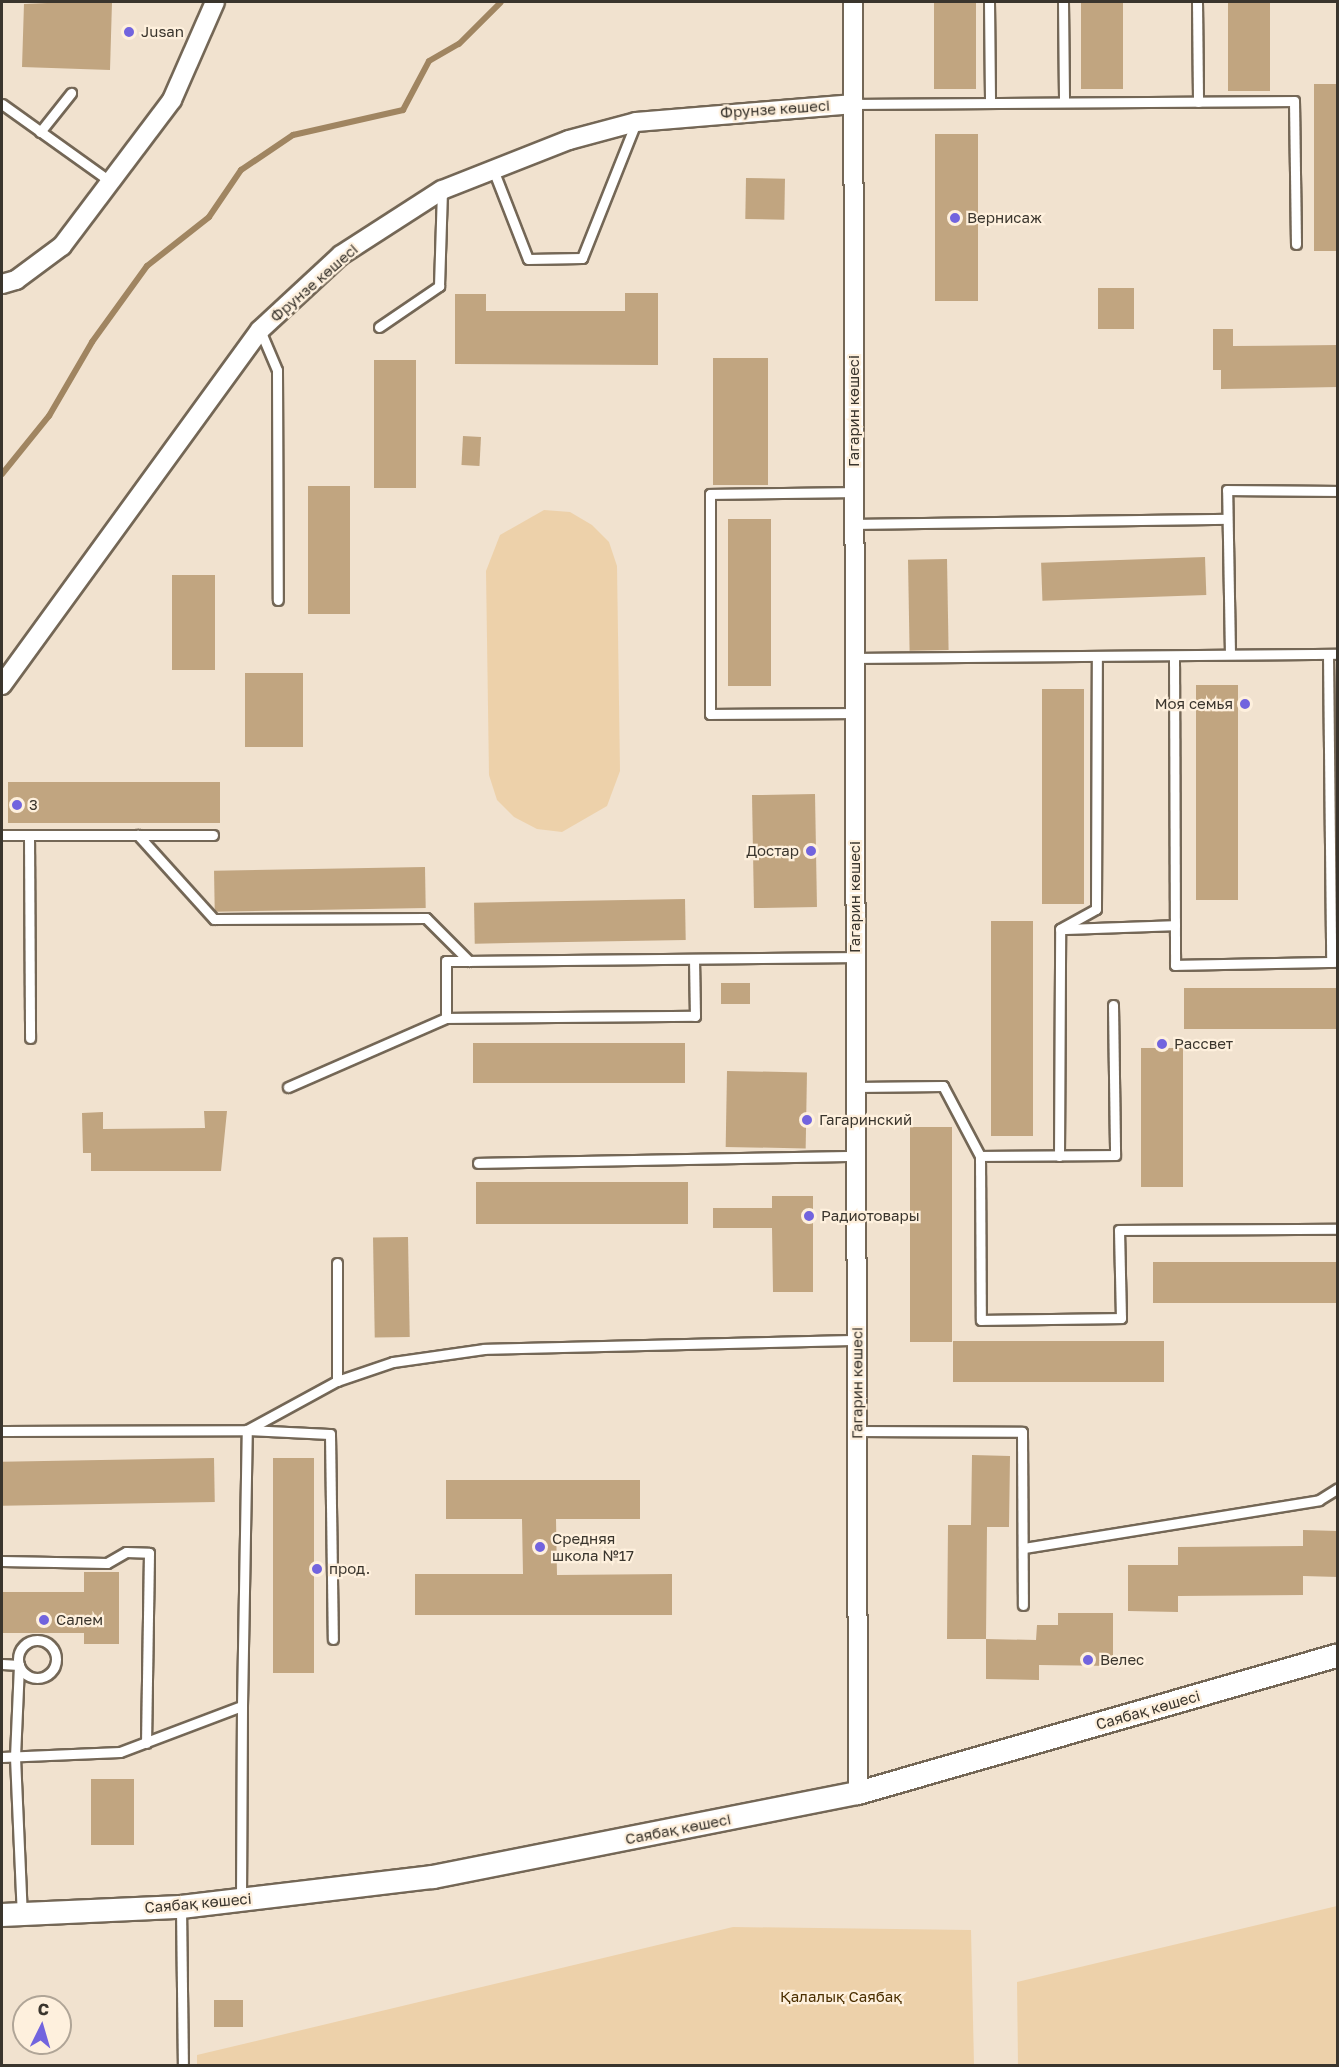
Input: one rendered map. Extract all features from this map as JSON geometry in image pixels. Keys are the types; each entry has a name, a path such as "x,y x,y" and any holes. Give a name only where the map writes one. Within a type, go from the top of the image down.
{"street":[{"path":"2,284 16,280 62,246 108,180 172,100 215,2"},
{"name":"Гагарин көшесі","path":"853,2 858,1793"},
{"name":"Фрунзе көшесі","path":"2,685 260,330 341,255 442,190 494,172 569,140 636,122 854,104"},
{"name":"Саябақ көшесі","path":"12,1915 181,1906 433,1877 858,1793 1338,1655"}],"lane":[{"path":"989,2 990,103"},
{"path":"1063,2 1064,102"},
{"path":"1197,2 1198,102"},
{"path":"40,132 71,93"},
{"path":"854,104 1294,101 1296,243"},
{"path":"2,104 108,180"},
{"path":"494,172 528,258 582,258 636,122"},
{"path":"379,327 439,286 442,190"},
{"path":"260,330 277,370 278,600"},
{"path":"1230,654 1227,490 1338,491"},
{"path":"855,492 710,494 710,714 855,713"},
{"path":"855,524 1227,519"},
{"path":"855,658 1333,654 1334,962 1175,965 1174,656"},
{"path":"1060,929 1096,909 1096,657"},
{"path":"2,835 213,835"},
{"path":"29,835 30,1038"},
{"path":"138,835 214,919 426,918 469,961"},
{"path":"1060,929 1175,925"},
{"path":"1059,1156 1060,929"},
{"path":"446,1018 446,961 856,957"},
{"path":"288,1087 446,1018 695,1016 694,959"},
{"path":"980,1156 1115,1155 1113,1005"},
{"path":"856,1087 943,1086 980,1156 981,1320 1121,1318 1119,1230 1338,1229"},
{"path":"478,1163 856,1156"},
{"path":"337,1263 337,1381"},
{"path":"247,1430 337,1381 393,1362 484,1349 856,1340"},
{"path":"241,1899 247,1430"},
{"path":"2,1431 247,1430 330,1434 333,1639"},
{"path":"857,1431 1022,1432 1023,1605"},
{"path":"1024,1548 1319,1500 1338,1488"},
{"path":"2,1562 107,1563 126,1552 149,1553 146,1743"},
{"path":"2,1664 19,1665 32,1678 42,1677 51,1673 55,1654 50,1646 32,1641 23,1646 19,1665 12,1915"},
{"path":"2,1757 120,1752 242,1706"},
{"path":"181,1906 183,2066"}],"green space":[{"path":"544,510 570,512 592,525 609,542 617,566 620,771 607,806 562,832 537,829 514,817 497,800 489,775 486,571 500,535"},
{"path":"1337,1906 1337,2065 1018,2065 1017,1982"},
{"name":"Қалалық Саябақ","path":"733,1927 971,1930 974,2065 197,2065 197,2055"}],"building":[{"path":"112,2 110,70 22,67 24,4"},
{"path":"934,2 976,2 976,89 934,89"},
{"path":"1081,2 1123,2 1123,89 1081,89"},
{"path":"1228,2 1270,2 1270,91 1228,91"},
{"path":"1314,84 1338,84 1338,251 1314,251"},
{"name":"Вернисаж","path":"935,134 978,134 978,301 935,301"},
{"path":"746,178 785,179 784,220 745,219"},
{"path":"1098,288 1134,288 1134,329 1098,329"},
{"path":"625,293 658,293 658,365 455,364 455,294 486,294 486,311 625,311"},
{"path":"1213,329 1233,329 1233,346 1338,345 1338,387 1221,389 1221,370 1213,370"},
{"path":"713,358 768,358 768,485 713,485"},
{"path":"374,360 416,360 416,488 374,488"},
{"path":"463,436 481,437 479,466 461,465"},
{"path":"308,486 350,486 350,614 308,614"},
{"path":"728,519 771,519 771,686 728,686"},
{"path":"1205,557 1206,595 1042,601 1041,563"},
{"path":"947,559 949,650 910,651 908,560"},
{"path":"172,575 215,575 215,670 172,670"},
{"path":"245,673 303,673 303,747 245,747"},
{"path":"1196,685 1238,685 1238,900 1196,900"},
{"path":"1042,689 1084,689 1084,904 1042,904"},
{"path":"8,782 220,782 220,823 8,823"},
{"path":"815,794 817,907 754,908 752,795"},
{"path":"425,867 426,908 215,912 214,871"},
{"path":"685,899 686,940 475,944 474,903"},
{"path":"991,921 1033,921 1033,1136 991,1136"},
{"path":"721,983 750,983 750,1004 721,1004"},
{"path":"1184,988 1338,988 1338,1029 1184,1029"},
{"path":"473,1043 685,1043 685,1083 473,1083"},
{"path":"1141,1048 1183,1048 1183,1187 1141,1187"},
{"path":"727,1071 807,1072 806,1148 726,1147"},
{"path":"204,1111 227,1111 221,1171 91,1171 91,1153 83,1153 82,1113 103,1112 103,1129 205,1128"},
{"path":"910,1127 952,1127 952,1342 910,1342"},
{"path":"476,1182 688,1182 688,1224 476,1224"},
{"path":"772,1196 813,1196 813,1292 773,1292 772,1228 713,1228 713,1208 772,1208"},
{"path":"408,1237 410,1337 375,1338 373,1238"},
{"path":"1153,1262 1338,1262 1338,1303 1153,1303"},
{"path":"953,1341 1164,1341 1164,1382 953,1382"},
{"path":"972,1455 1010,1456 1009,1527 987,1527 986,1639 947,1639 948,1525 971,1525"},
{"path":"214,1458 215,1502 3,1506 2,1462"},
{"path":"273,1458 314,1458 314,1673 273,1673"},
{"name":"Средняя школа №17","path":"446,1480 640,1480 640,1519 556,1519 557,1575 672,1574 672,1615 415,1615 415,1574 523,1574 522,1519 446,1519"},
{"path":"1303,1530 1338,1531 1338,1577 1303,1576 1303,1595 1178,1596 1178,1612 1128,1611 1128,1565 1178,1565 1178,1547 1303,1546"},
{"path":"84,1572 119,1572 119,1644 84,1644 84,1633 2,1633 2,1592 84,1592"},
{"path":"1058,1613 1113,1613 1113,1666 1039,1665 1039,1680 986,1679 986,1639 1036,1640 1037,1625 1058,1625"},
{"path":"91,1779 134,1779 134,1845 91,1845"},
{"path":"214,2000 243,2000 243,2027 214,2027"}],"waterway":[{"path":"2,474 49,416 92,342 147,266 209,217 241,170 293,135 403,110 429,61 459,44 501,2"}],"place":[{"name":"Jusan","path":"129,32"},
{"name":"Вернисаж","path":"955,218"},
{"name":"Моя семья","path":"1245,704"},
{"name":"3","path":"17,805"},
{"name":"Достар","path":"811,851"},
{"name":"Рассвет","path":"1162,1044"},
{"name":"Гагаринский","path":"807,1120"},
{"name":"Радиотовары","path":"809,1216"},
{"name":"Средняя школа №17","path":"540,1547"},
{"name":"прод.","path":"317,1569"},
{"name":"Салем","path":"44,1620"},
{"name":"Велес","path":"1088,1660"}]}
